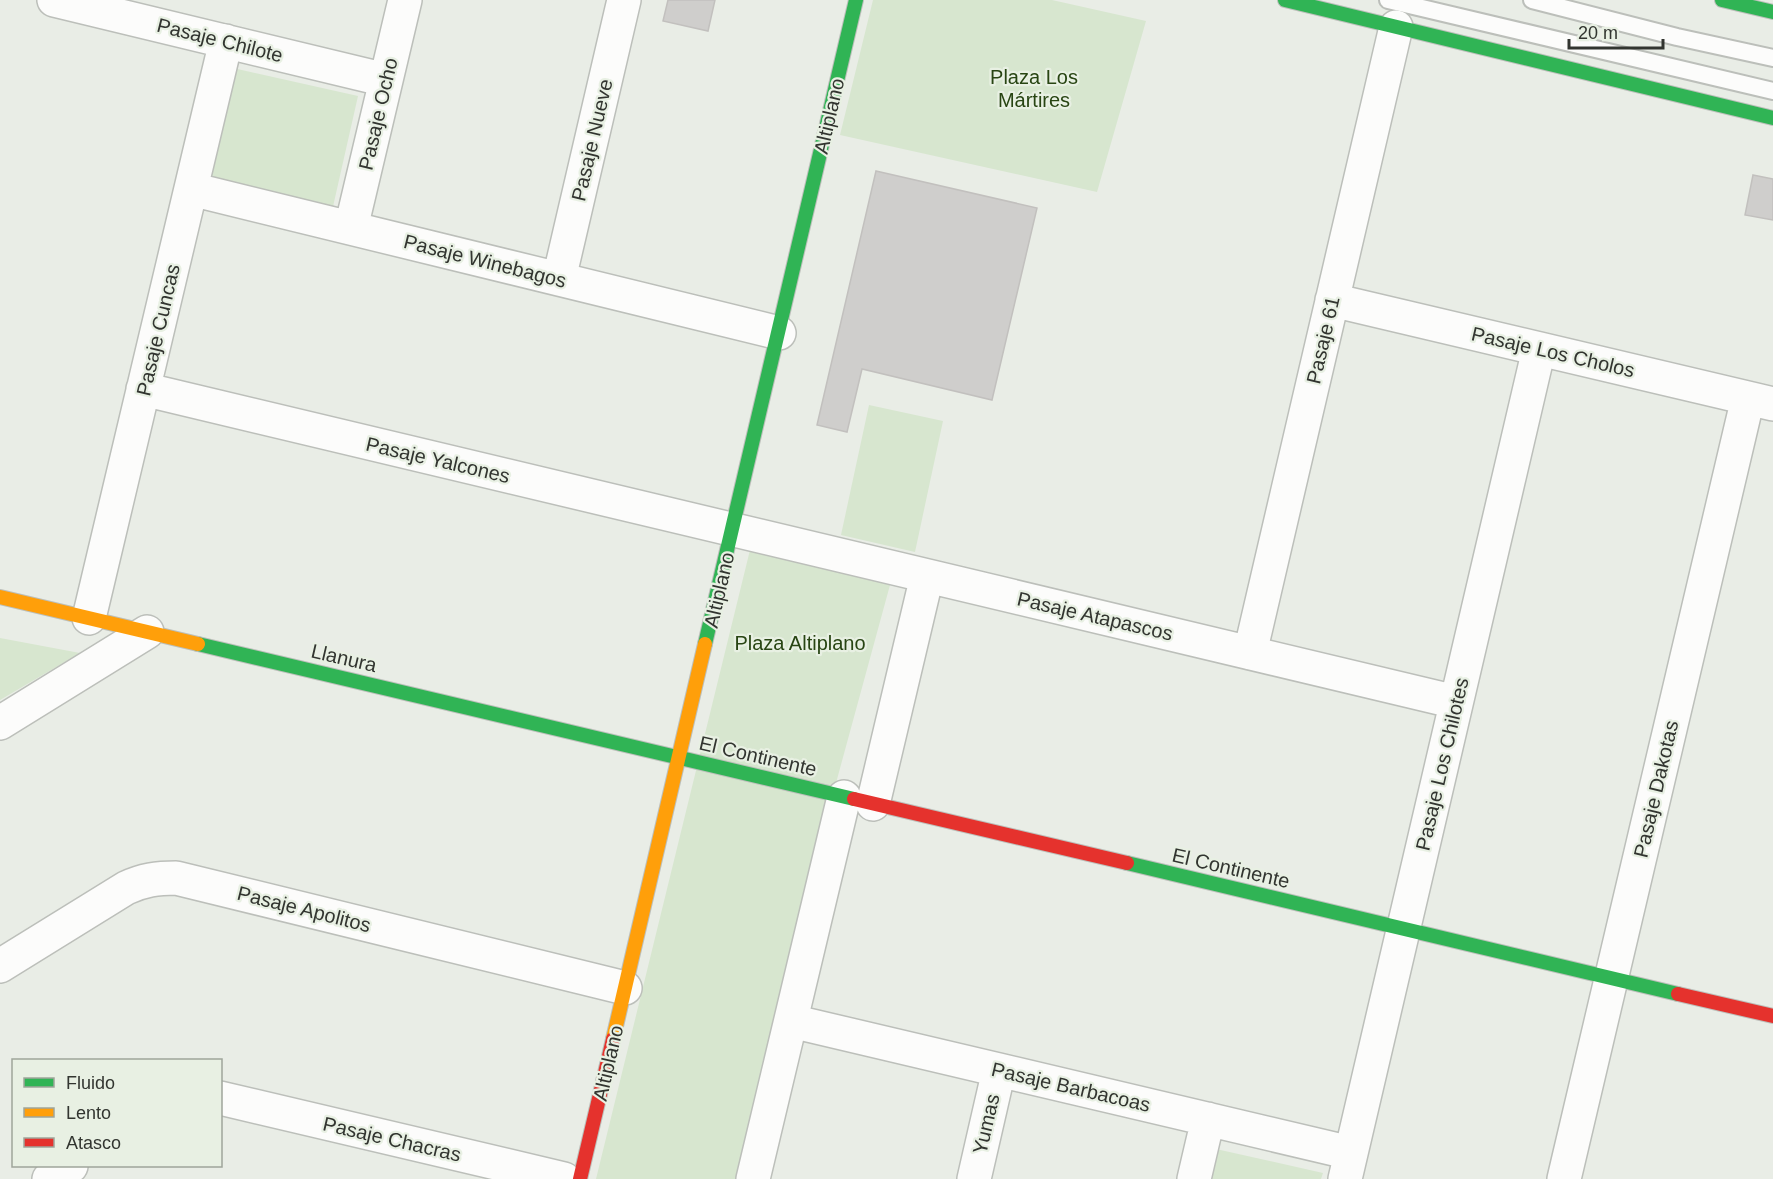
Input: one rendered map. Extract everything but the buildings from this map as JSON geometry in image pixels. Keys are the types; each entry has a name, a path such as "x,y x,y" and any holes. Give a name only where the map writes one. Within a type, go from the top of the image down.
{"street":[{"name":"Pasaje Chilote","path":"54,0 386,80"},
{"name":"Pasaje Ocho","path":"351,228 405,0"},
{"name":"Pasaje Nueve","path":"559,279 624,0"},
{"name":"Altiplano","path":"580,1179 856,0"},
{"path":"1285,0 1392,13 1773,118"},
{"path":"1722,0 1773,12"},
{"name":"Pasaje 61","path":"1250,653 1332,300 1392,13"},
{"name":"Pasaje Cuncas","path":"89,618 226,41"},
{"name":"Pasaje Winebagos","path":"191,189 779,333"},
{"name":"Pasaje Los Cholos","path":"1332,300 1760,401"},
{"name":"Pasaje Los Chilotes","path":"1348,1166 1539,349"},
{"name":"Pasaje Yalcones","path":"144,389 733,530"},
{"name":"Pasaje Dakotas","path":"1564,1179 1611,978 1760,401"},
{"name":"Pasaje Atapascos","path":"733,530 1456,702"},
{"path":"753,1179 791,1021 927,576"},
{"name":"Llanura","path":"0,597 679,758"},
{"path":"0,723 147,632"},
{"name":"El Continente","path":"679,758 1773,1016"},
{"name":"Pasaje Apolitos","path":"0,966 126,888 149,880 176,878 625,988"},
{"name":"Pasaje Barbacoas","path":"791,1021 1208,1119 1348,1166"},
{"name":"Yumas","path":"974,1179 999,1070"},
{"name":"Pasaje Chacras","path":"222,1098 564,1179"},
{"path":"1194,1179 1208,1119"},
{"path":"49,1179 69,1167"}],"lane":[{"path":"1533,0 1677,37 1773,58"},
{"path":"1392,13 1773,91"}],"green space":[{"name":"Plaza Los Mártires","path":"873,0 1052,0 1146,21 1097,192 840,135"},
{"path":"233,68 358,96 332,211 208,183"},
{"path":"869,405 943,421 915,552 841,535"},
{"name":"Plaza Altiplano","path":"750,550 890,585 833,794 738,1179 596,1179"},
{"path":"0,638 80,653 0,700"},
{"path":"1216,1149 1323,1173 1321,1179 1209,1179"}],"traffic: fast":[{"path":"705,644 856,0"},
{"path":"1285,0 1773,118"},
{"path":"1722,0 1773,12"},
{"path":"198,644 854,799"},
{"path":"1127,863 1678,994"}],"traffic: slow":[{"path":"0,597 198,644"},
{"path":"613,1039 705,644"}],"traffic: jam":[{"path":"854,799 1127,863"},
{"path":"1678,994 1773,1016"},
{"path":"580,1179 613,1039"}]}
